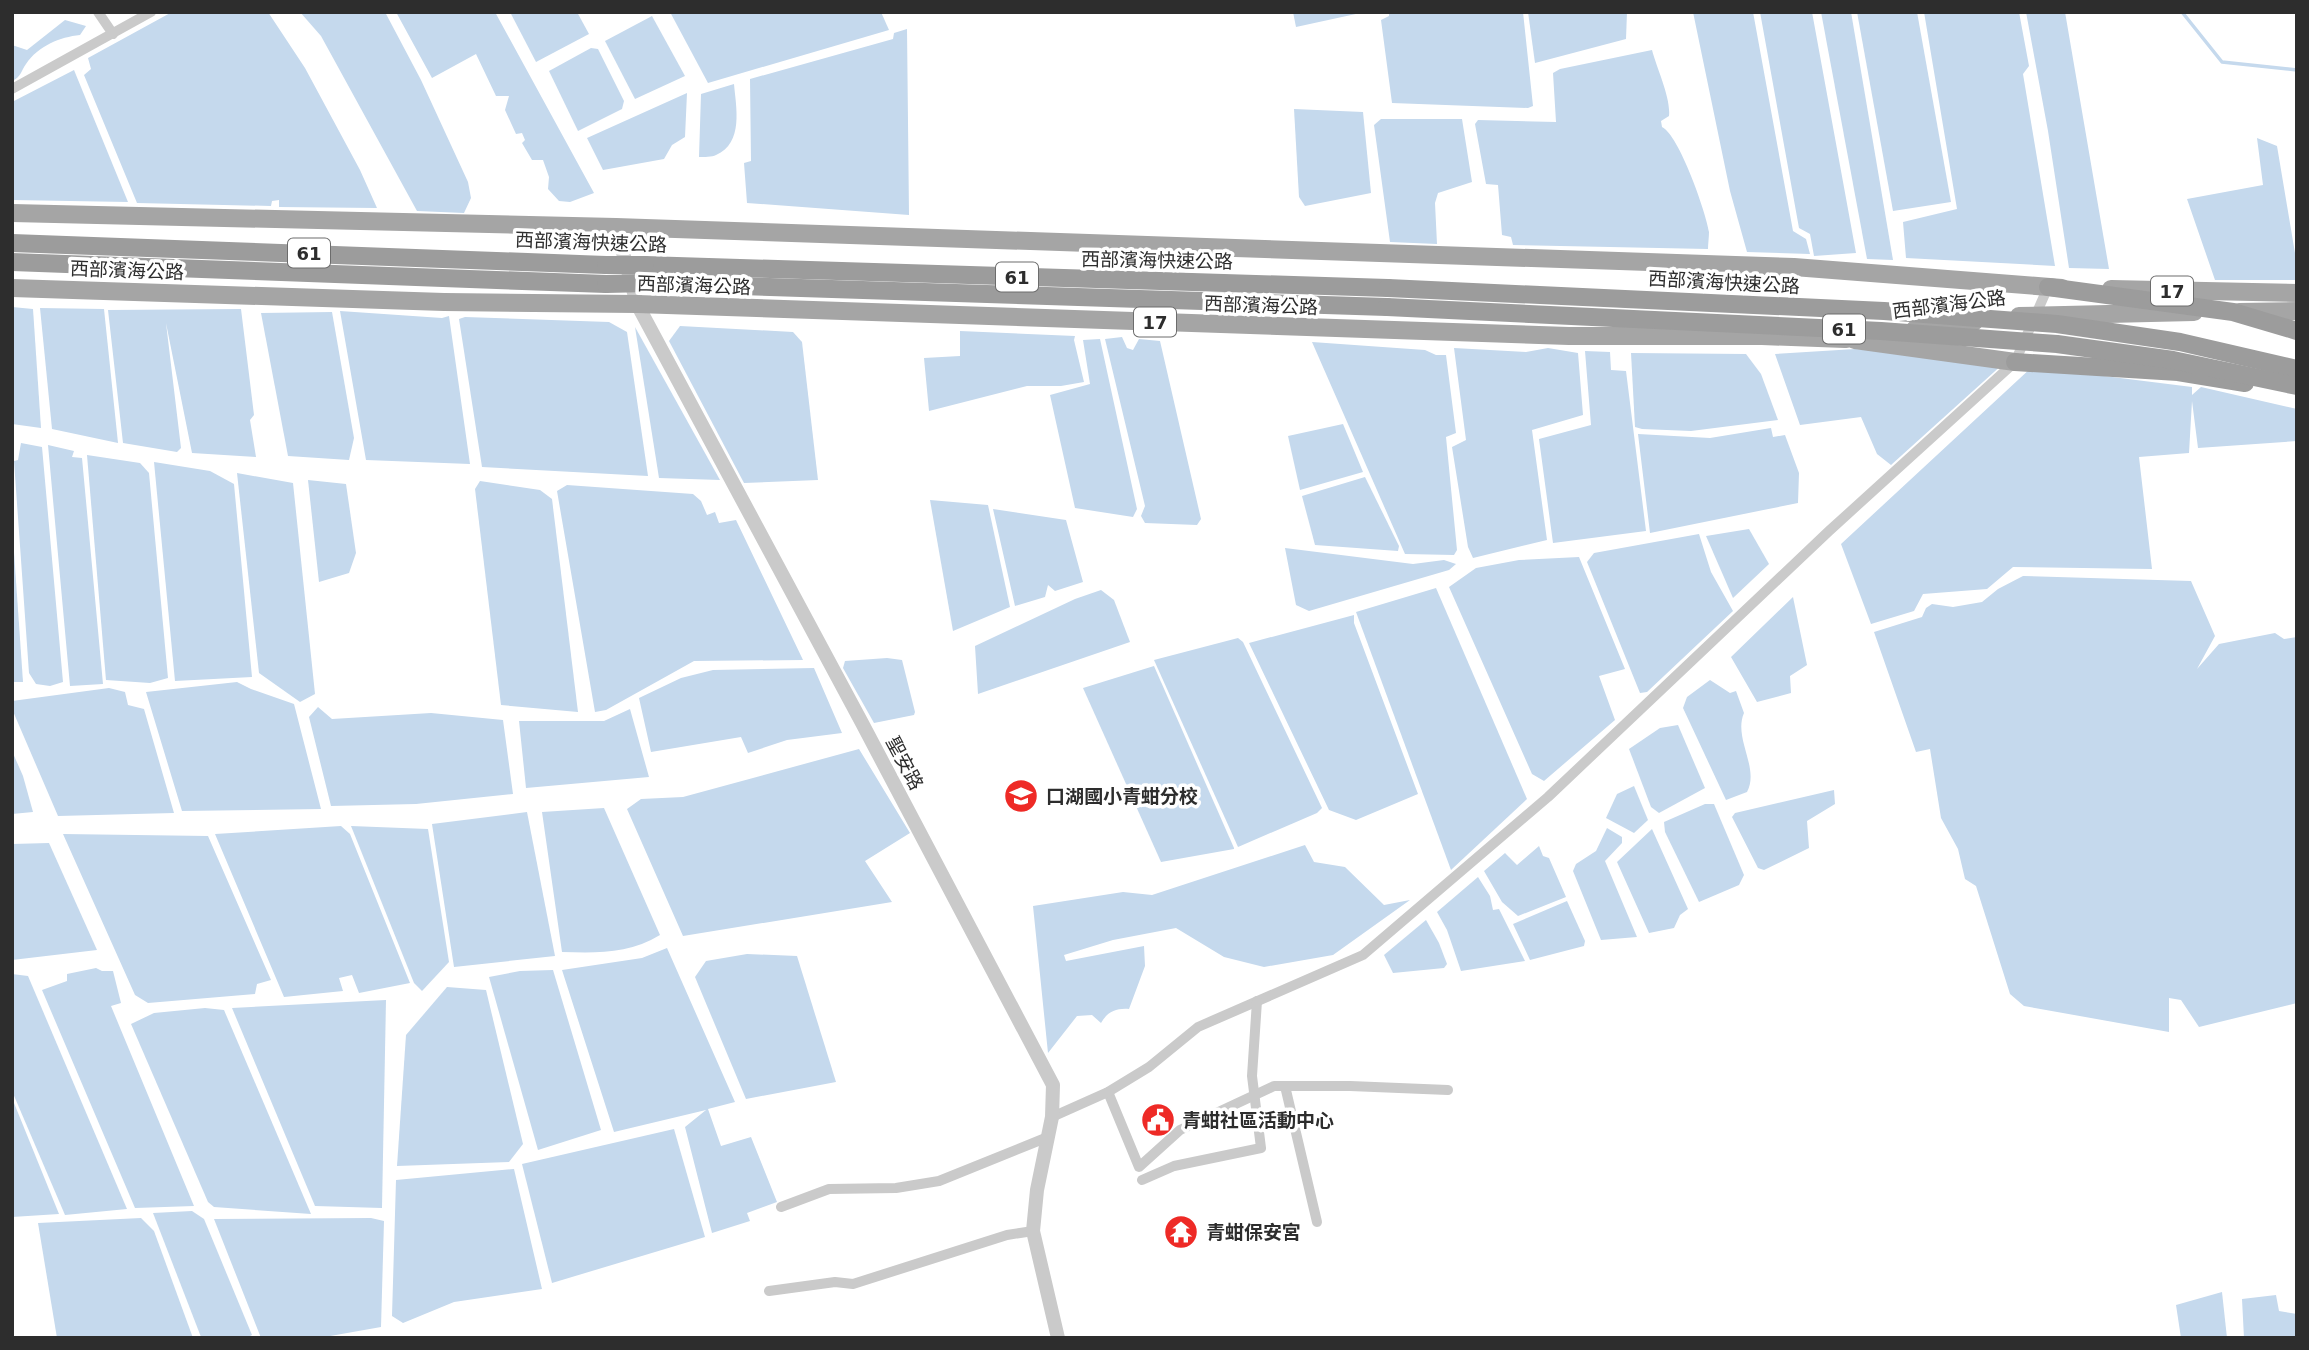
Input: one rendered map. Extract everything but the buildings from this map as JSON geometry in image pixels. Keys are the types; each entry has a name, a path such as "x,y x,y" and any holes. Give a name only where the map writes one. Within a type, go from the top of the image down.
{"highway":[{"name":"西部濱海快速公路","path":"12,243 606,265 646,274 1881,331 2057,344 2173,360 2297,386"},
{"name":"西部濱海快速公路","path":"12,261 606,284 646,274 1388,288 1884,310 2057,324 2180,342 2297,369"},
{"path":"2048,287 2233,312 2297,331"},
{"path":"2015,362 2178,372 2297,391"}],"main road":[{"name":"西部濱海公路","path":"12,213 233,217 423,225 616,227 1794,267 2048,287 2297,293"},
{"name":"西部濱海公路","path":"12,288 444,302 637,304 1569,337 1845,338 2034,314 2297,311"},
{"path":"1845,338 2015,362"}],"street":[{"path":"98,12 113,34"},
{"path":"12,89 151,12"},
{"name":"聖安路","path":"616,227 637,304 1053,1085 1052,1117 1037,1190 1033,1231 1058,1338"},
{"path":"1052,1117 1108,1093 1149,1067 1198,1027 1363,955 1548,797 1829,531 2015,362 2048,287"},
{"path":"1142,1180 1174,1167 1261,1148 1253,1096 1257,1001"},
{"path":"1108,1093 1139,1167 1180,1130 1274,1086 1448,1090"},
{"path":"1285,1086 1317,1222"},
{"path":"781,1207 829,1189 896,1188 939,1181 1048,1137"},
{"path":"769,1291 835,1282 853,1284 1007,1235 1033,1231"}],"water":[{"path":"172,12 268,12 305,68 360,170 377,208 279,207 279,200 272,201 271,206 137,203 84,75 91,69 88,58"},
{"path":"300,12 385,12 421,80 468,182 471,198 464,213 417,211 321,36"},
{"path":"396,12 495,12 594,193 570,202 559,201 548,189 549,177 543,160 532,160 522,143 525,140 522,133 516,134 505,110 509,96 496,96 476,54 432,78"},
{"path":"510,12 577,12 589,34 536,62"},
{"path":"670,12 881,12 889,30 708,83"},
{"path":"1293,12 1365,12 1296,27"},
{"path":"1389,12 1523,12 1533,106 1528,108 1392,103 1381,20 1389,16"},
{"path":"1528,12 1627,12 1626,39 1535,63"},
{"path":"1693,12 1753,12 1793,231 1806,239 1810,254 1747,252 1730,191"},
{"path":"1760,12 1812,12 1856,253 1814,256 1810,234 1799,228"},
{"path":"1821,12 1851,12 1893,260 1867,259"},
{"path":"1857,12 1917,12 1951,202 1893,211"},
{"path":"1924,12 2019,12 2029,66 2023,74 2055,266 1906,258 1903,222 1957,209"},
{"path":"2026,12 2065,12 2109,269 2069,268"},
{"path":"652,16 685,76 635,99 605,41"},
{"path":"65,20 86,26 80,35 57,40 43,47 12,81 12,45 27,50"},
{"path":"907,29 909,215 747,203 744,163 751,161 750,79 893,39 894,33"},
{"path":"591,48 598,49 624,101 622,109 578,131 549,71"},
{"path":"1652,50 1669,109 1669,116 1661,121 1662,127 1669,133 1684,158 1697,192 1709,232 1708,249 1513,245 1511,237 1502,235 1498,185 1486,184 1475,124 1478,120 1556,122 1553,73 1560,69"},
{"path":"74,70 128,202 12,200 12,102"},
{"path":"734,84 737,113 731,142 716,155 699,157 701,94"},
{"path":"687,93 685,137 672,145 664,159 603,170 587,138"},
{"path":"1294,109 1363,112 1371,193 1305,206 1299,197"},
{"path":"1381,119 1462,119 1472,182 1438,193 1435,203 1437,244 1390,242 1374,125"},
{"path":"2257,138 2277,146 2297,265 2297,280 2215,280 2187,199 2263,185"},
{"path":"12,307 33,309 41,428 12,424"},
{"path":"40,308 104,309 118,443 52,429"},
{"path":"241,309 254,415 250,420 256,457 192,453 166,323 181,448 177,452 123,443 108,310"},
{"path":"340,311 442,318 449,316 470,464 366,460"},
{"path":"332,312 354,438 349,460 288,456 261,313"},
{"path":"465,317 609,322 627,332 648,476 482,467 459,319"},
{"path":"680,326 793,332 802,342 818,480 744,483 669,341"},
{"path":"635,327 720,480 659,478"},
{"path":"960,331 1075,336 1084,382 1061,386 1027,386 929,411 924,358 960,356"},
{"path":"1122,337 1127,348 1133,350 1139,339 1160,341 1201,519 1197,525 1145,523 1141,516 1145,506 1105,339"},
{"path":"1100,339 1137,509 1133,517 1075,508 1050,395 1090,384 1083,340"},
{"path":"1312,342 1425,350 1436,355 1446,355 1456,433 1446,437 1457,550 1454,555 1405,554"},
{"path":"1454,348 1526,352 1548,348 1578,353 1583,415 1532,430 1547,540 1473,558 1468,547 1452,447 1466,440"},
{"path":"1855,349 2004,363 1891,465 1877,454 1861,417 1800,425 1775,354"},
{"path":"1585,351 1610,352 1611,370 1626,371 1646,531 1553,543 1539,439 1591,425"},
{"path":"1631,353 1746,354 1761,374 1778,420 1691,431 1635,427"},
{"path":"2032,367 2192,387 2192,395 2201,387 2297,409 2297,441 2198,448 2192,401 2189,453 2139,457 2152,569 2013,567 1987,589 1923,594 1914,611 1871,624 1841,544"},
{"path":"1343,424 1363,472 1300,490 1288,436"},
{"path":"1771,428 1773,437 1785,435 1799,473 1798,503 1650,533 1638,434 1710,438"},
{"path":"21,443 42,447 63,682 50,686 36,684 29,673 14,461 18,460"},
{"path":"48,445 74,451 72,457 82,458 103,684 70,686"},
{"path":"87,455 140,463 149,473 168,678 150,683 106,680"},
{"path":"154,462 210,471 234,484 252,677 175,681"},
{"path":"237,473 293,483 315,694 300,702 259,673"},
{"path":"1365,477 1399,546 1398,551 1315,545 1302,496"},
{"path":"308,480 346,484 356,553 349,573 319,582"},
{"path":"480,481 540,490 552,499 578,712 501,705 475,489"},
{"path":"567,485 693,494 701,501 707,515 715,512 719,523 736,520 803,660 694,661 606,710 595,712 557,491"},
{"path":"930,500 988,505 1010,607 953,631"},
{"path":"993,509 1066,520 1083,582 1055,591 1048,585 1045,597 1015,606"},
{"path":"12,523 23,682 12,682"},
{"path":"1749,529 1769,564 1733,598 1706,536"},
{"path":"1699,534 1711,572 1733,611 1647,692 1640,693 1587,562 1594,553"},
{"path":"1285,548 1413,564 1444,560 1456,564 1449,570 1309,611 1296,605"},
{"path":"1579,557 1625,669 1599,676 1615,720 1544,781 1532,774 1449,587 1476,568 1519,560"},
{"path":"2023,576 2191,581 2215,636 2197,669 2219,644 2275,633 2284,639 2297,637 2297,1003 2199,1027 2181,1000 2169,998 2169,1032 2024,1006 2010,994 1976,886 1965,879 1958,849 1941,818 1930,749 1916,752 1874,632 1922,617 1926,608 1932,604 1953,607 1982,602 1998,589"},
{"path":"1436,588 1527,799 1451,870 1356,612"},
{"path":"1101,590 1114,600 1130,642 978,694 975,646 1075,599"},
{"path":"1793,597 1807,665 1790,676 1791,693 1757,702 1731,657"},
{"path":"1354,615 1354,623 1418,794 1356,820 1329,810 1249,643"},
{"path":"1238,638 1243,642 1322,808 1317,813 1238,847 1154,660"},
{"path":"887,658 902,660 915,712 914,715 874,723 843,668 845,661"},
{"path":"1154,666 1234,849 1161,862 1083,688"},
{"path":"814,668 842,733 787,740 748,753 741,737 651,752 639,698 681,678 713,670"},
{"path":"1710,680 1730,693 1736,691 1744,713 1742,733 1749,763 1750,783 1747,792 1726,800 1683,708 1687,697"},
{"path":"237,682 294,704 321,809 182,811 146,692"},
{"path":"109,688 125,692 128,705 144,709 174,813 58,816 12,709 12,701"},
{"path":"318,707 332,719 431,713 503,720 513,794 416,804 331,806 309,717"},
{"path":"630,709 649,777 526,788 519,721 604,721"},
{"path":"1678,725 1705,788 1659,813 1651,807 1629,749 1660,728"},
{"path":"859,749 910,833 865,861 892,902 683,936 627,809 641,799 683,797"},
{"path":"12,751 23,776 33,812 12,814"},
{"path":"1634,786 1648,820 1634,833 1606,818 1617,794"},
{"path":"1834,790 1835,804 1807,821 1809,848 1764,870 1758,868 1732,817 1735,813"},
{"path":"1705,804 1714,804 1744,875 1739,885 1699,902 1665,832 1664,822"},
{"path":"604,808 660,935 625,949 562,952 542,812"},
{"path":"527,812 555,956 454,967 432,824"},
{"path":"341,826 350,834 410,983 359,993 352,975 339,978 343,991 284,997 215,834"},
{"path":"351,826 428,829 449,962 422,991 414,983"},
{"path":"1607,828 1622,837 1622,843 1605,861 1637,937 1601,940 1573,871 1576,864 1596,851"},
{"path":"1652,829 1688,909 1680,915 1674,928 1649,933 1617,862"},
{"path":"63,834 208,836 271,980 257,984 255,994 148,1003 135,995"},
{"path":"49,843 97,950 12,960 12,844"},
{"path":"1305,845 1314,862 1345,867 1384,905 1410,900 1333,955 1264,967 1224,957 1176,928 1113,940 1064,955 1066,961 1144,946 1145,966 1129,1009 1112,1012 1101,1023 1092,1015 1077,1016 1048,1053 1033,906 1123,892 1152,895"},
{"path":"1539,846 1543,856 1549,858 1566,897 1518,916 1502,902 1484,871 1505,853 1517,865"},
{"path":"1478,877 1490,896 1493,910 1499,909 1525,961 1461,971 1447,930 1437,912"},
{"path":"1567,901 1585,941 1584,946 1530,960 1513,924"},
{"path":"1426,920 1447,964 1444,968 1393,973 1384,955"},
{"path":"667,948 735,1102 708,1109 721,1146 751,1137 777,1202 747,1213 750,1221 712,1233 685,1127 706,1110 614,1132 562,970 642,958"},
{"path":"747,954 797,956 836,1082 746,1099 695,977 706,961"},
{"path":"96,968 113,971 121,1003 111,1006 194,1206 135,1208 42,990 67,981 67,974"},
{"path":"553,970 601,1130 538,1150 489,977 520,971"},
{"path":"12,974 28,976 127,1209 65,1215 12,1091"},
{"path":"447,987 486,990 523,1144 509,1162 397,1166 406,1035"},
{"path":"386,1000 382,1208 315,1206 232,1008"},
{"path":"205,1008 224,1010 311,1214 214,1207 208,1202 131,1024 154,1013"},
{"path":"12,1098 59,1214 12,1217"},
{"path":"674,1129 705,1237 552,1283 522,1164"},
{"path":"514,1169 542,1289 454,1302 403,1323 392,1316 396,1180"},
{"path":"192,1211 204,1219 252,1335 246,1338 201,1337 153,1213"},
{"path":"141,1218 154,1231 193,1338 57,1338 38,1223"},
{"path":"371,1218 384,1221 381,1327 319,1338 261,1338 214,1219"},
{"path":"2222,1292 2227,1338 2181,1338 2176,1305"},
{"path":"2276,1295 2279,1311 2297,1314 2297,1338 2244,1338 2242,1299"}],"waterway":[{"path":"2182,12 2222,62 2297,70"}],"place":[{"name":"口湖國小青蚶分校","path":"1021,796"},
{"name":"青蚶社區活動中心","path":"1158,1120"},
{"name":"青蚶保安宮","path":"1181,1232"}]}
